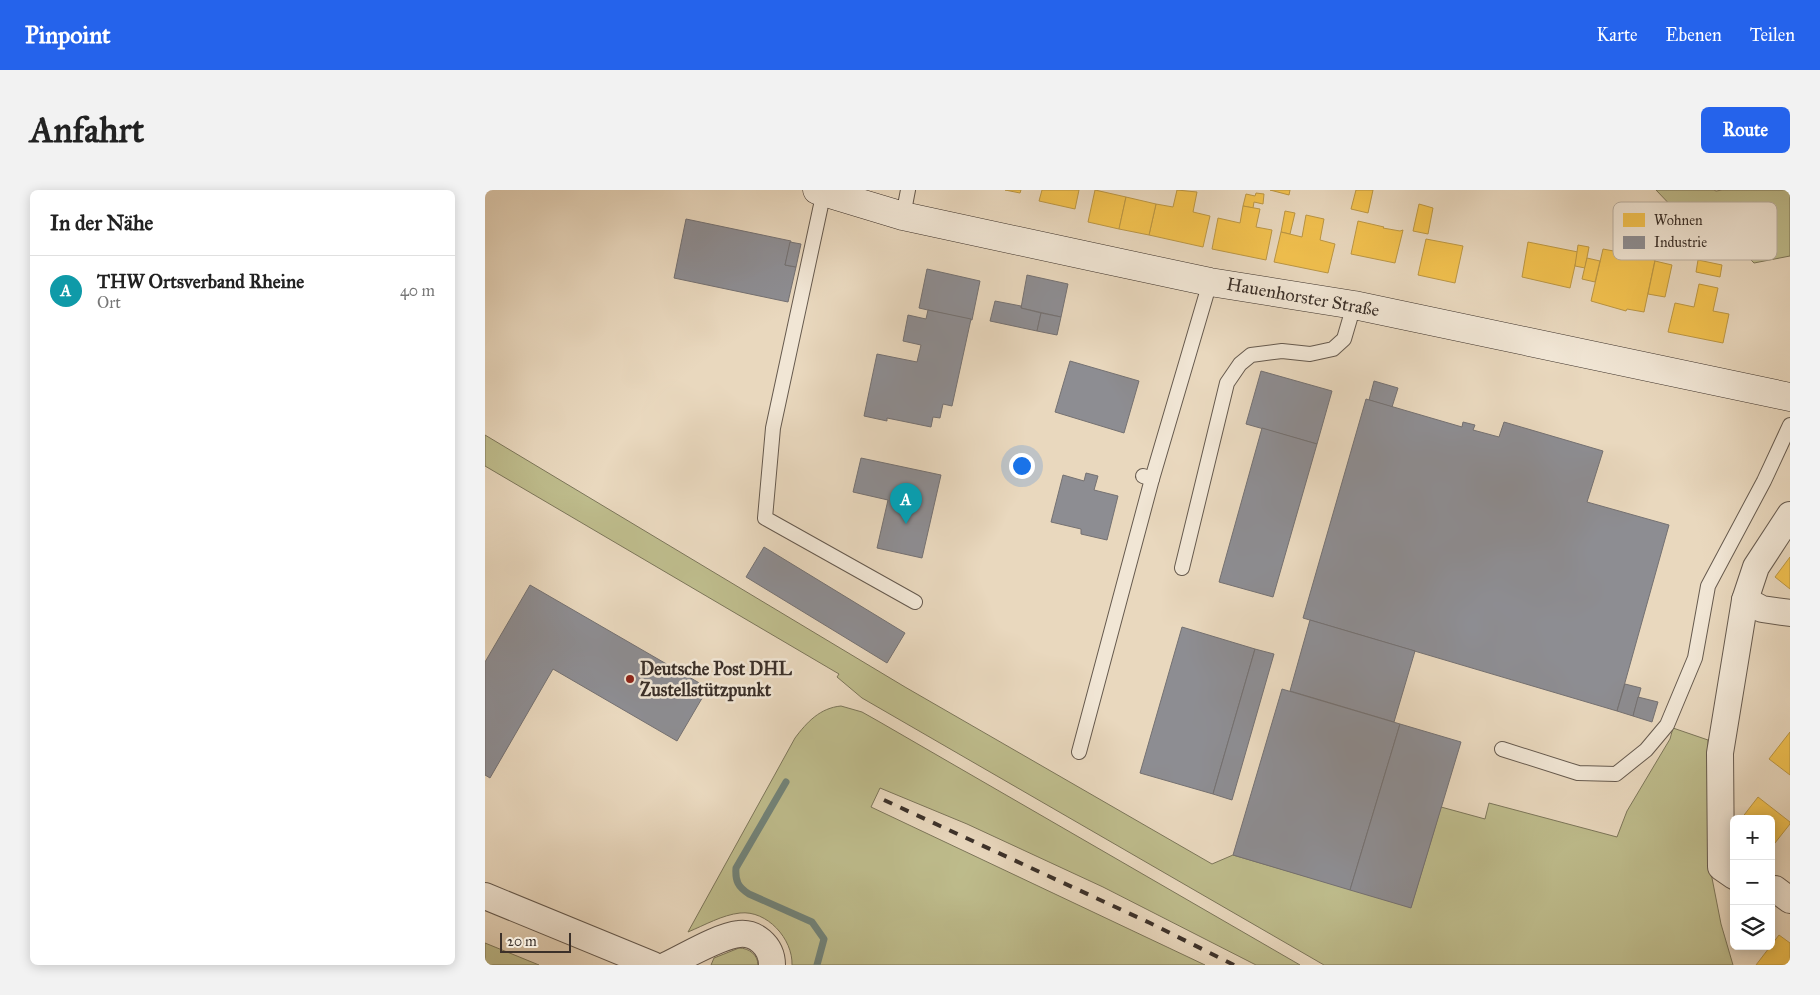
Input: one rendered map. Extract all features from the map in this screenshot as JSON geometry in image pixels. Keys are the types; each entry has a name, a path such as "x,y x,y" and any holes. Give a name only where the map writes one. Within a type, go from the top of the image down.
{"street":[{"name":"Hauenhorster Straße","path":"820,191 905,203 1210,282 1354,305 1790,397"},
{"path":"1730,873 1721,867 1720,753 1745,600 1756,567 1790,515"},
{"path":"1745,600 1762,609 1790,613"},
{"path":"1775,889 1790,900"},
{"path":"485,896 653,965"},
{"path":"667,965 724,938 740,934 756,936 767,946 772,965"}],"lane":[{"path":"820,191 773,428 765,518 915,602"},
{"path":"1079,752 1148,478 1210,282"},
{"path":"1182,568 1227,383 1240,364 1251,355 1282,351 1310,354 1333,349 1344,339 1354,305"},
{"path":"1502,749 1577,774 1616,774 1646,750 1667,725 1695,658 1708,586 1764,481 1790,424"}],"shaded area":[{"path":"1656,190 1790,190 1790,256 1777,259 1777,202 1667,202"},
{"path":"1751,260 1769,260 1754,263"},
{"path":"485,435 905,687 1212,864 1233,855 1411,907 1441,807 1485,819 1489,803 1617,837 1627,811 1670,739 1673,728 1708,740 1711,873 1721,924 1733,965 1324,965 862,698 837,677 839,674 485,466"},
{"path":"841,706 862,712 878,721 1300,965 1256,965 1103,887 967,824 880,788 871,807 1205,965 792,965 788,945 783,936 769,921 760,916 750,913 733,914 688,932 795,738 820,713 833,707"},
{"path":"485,943 539,965 485,965"},
{"path":"739,948 746,949 752,953 758,961 758,965 711,965 714,958"}],"building: Wohnen":[{"path":"1005,190 1021,190 1020,193"},
{"path":"1042,190 1079,190 1075,209 1039,201"},
{"path":"1095,190 1126,197 1119,229 1088,222"},
{"path":"1177,190 1197,192 1193,212 1210,216 1203,247 1149,235 1156,204 1173,207"},
{"path":"1270,190 1290,190 1289,195"},
{"path":"1356,190 1373,190 1368,213 1351,209"},
{"path":"1256,193 1264,194 1263,204 1254,202 1253,208 1243,206 1246,194 1255,196"},
{"path":"1126,197 1156,204 1149,235 1119,229"},
{"path":"1419,204 1433,208 1428,234 1413,231"},
{"path":"1243,206 1260,209 1256,227 1272,230 1266,260 1212,249 1218,218 1240,223"},
{"path":"1285,211 1295,213 1290,234 1281,232"},
{"path":"1306,215 1324,219 1320,240 1335,244 1328,273 1274,262 1281,232 1302,237"},
{"path":"1358,221 1383,228 1403,230 1395,263 1351,254"},
{"path":"1426,239 1463,246 1455,283 1418,275"},
{"path":"1528,242 1578,252 1570,288 1522,277"},
{"path":"1578,245 1589,247 1585,268 1575,266"},
{"path":"1603,249 1613,251 1613,260 1655,260 1644,312 1627,309 1626,311 1591,301"},
{"path":"1587,258 1600,261 1595,282 1582,279"},
{"path":"1698,260 1722,265 1720,277 1696,272"},
{"path":"1655,261 1672,265 1665,297 1648,294"},
{"path":"1699,284 1718,288 1713,311 1729,314 1723,343 1668,332 1675,303 1694,307"},
{"path":"1790,557 1790,589 1775,577"},
{"path":"1790,732 1790,775 1769,759"},
{"path":"1758,797 1790,822 1790,824 1775,843 1775,815 1744,815"},
{"path":"1779,935 1790,943 1790,965 1756,965 1768,950 1775,950 1775,940"}],"building: Industrie":[{"path":"686,219 791,241 785,265 796,267 788,302 674,278"},
{"path":"790,242 801,244 796,267 785,265"},
{"path":"927,269 980,281 972,320 919,308"},
{"path":"1027,275 1068,284 1061,317 1021,308"},
{"path":"995,301 1021,306 1021,308 1041,313 1037,331 990,321"},
{"path":"928,310 971,319 952,406 943,404 940,418 933,417 931,427 887,418 887,421 864,416 877,354 917,362 921,345 903,341 908,315 926,319"},
{"path":"1041,313 1061,317 1057,335 1037,331"},
{"path":"1070,361 1139,381 1124,433 1055,412"},
{"path":"1261,371 1332,391 1317,444 1246,424"},
{"path":"1374,381 1398,388 1392,407 1369,400"},
{"path":"1366,399 1462,427 1463,422 1475,425 1473,430 1499,437 1504,422 1603,451 1587,502 1669,525 1617,711 1303,618"},
{"path":"1262,428 1317,444 1273,597 1219,582"},
{"path":"861,458 941,475 922,558 877,548 888,500 853,492"},
{"path":"1086,473 1098,476 1094,490 1118,496 1107,540 1081,534 1081,529 1051,522 1063,475 1084,481"},
{"path":"764,547 905,633 887,663 746,577"},
{"name":"Deutsche Post DHL Zustellstützpunkt","path":"530,585 708,688 677,741 553,669 490,778 485,775 485,662"},
{"path":"1310,620 1415,651 1394,722 1290,691"},
{"path":"1182,627 1255,649 1213,794 1140,773"},
{"path":"1255,649 1274,654 1232,800 1213,794"},
{"path":"1625,684 1641,688 1633,716 1617,711"},
{"path":"1282,689 1400,724 1350,890 1233,855"},
{"path":"1638,697 1658,702 1652,722 1633,716"},
{"path":"1400,724 1461,742 1411,908 1350,890"}],"waterway":[{"path":"786,782 736,868 736,877 742,889 749,894 812,922 824,939 817,965"}],"railway":[{"path":"884,800 1150,923 1234,965"}],"place":[{"name":"THW Ortsverband Rheine","path":"906,524"},
{"name":"Deutsche Post DHL Zustellstützpunkt","path":"630,679"}]}
